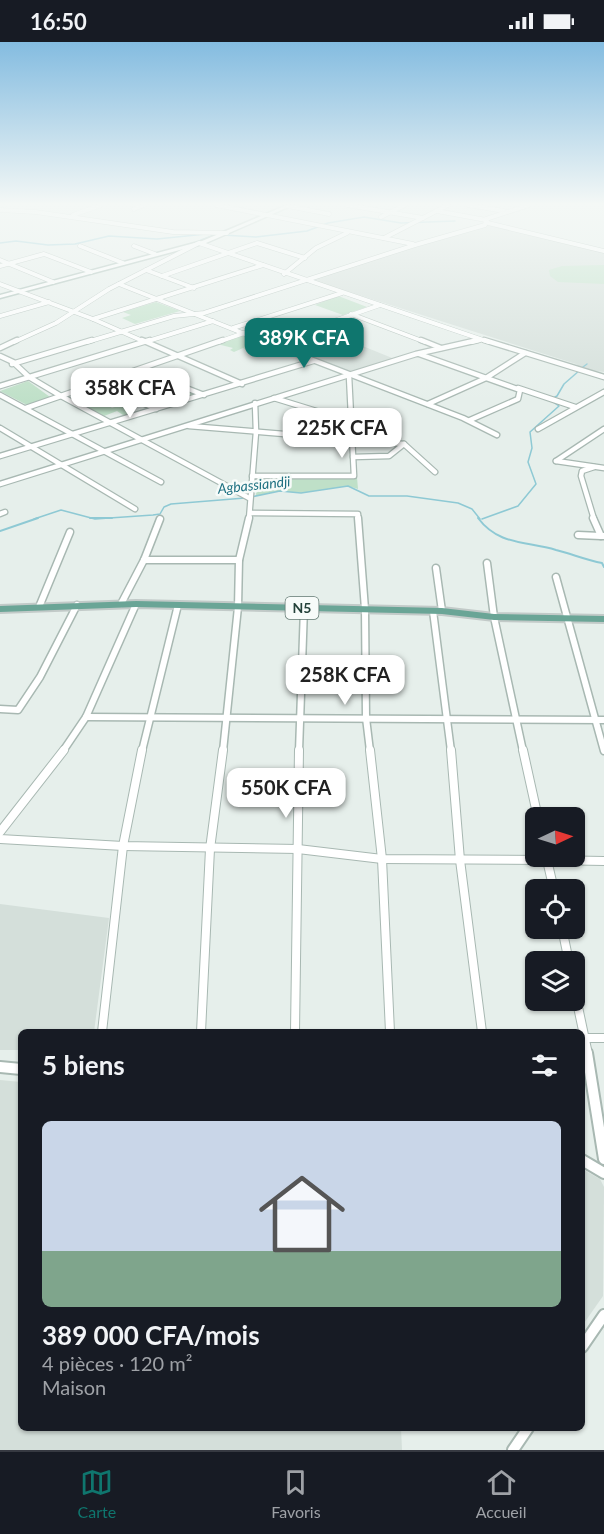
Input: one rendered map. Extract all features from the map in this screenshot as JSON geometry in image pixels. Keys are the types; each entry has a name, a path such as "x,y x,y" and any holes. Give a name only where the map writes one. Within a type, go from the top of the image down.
{"main road":[{"path":"0,297 96,271"},
{"name":"N5","path":"0,609 136,604 438,611 494,617 604,619"}],"street":[{"path":"27,271 53,282"},
{"path":"0,348 37,333 145,271"},
{"path":"148,271 194,288"},
{"path":"162,276 178,271"},
{"path":"93,319 246,271"},
{"path":"281,271 306,281"},
{"path":"287,271 283,274 604,377"},
{"path":"199,315 337,271"},
{"path":"13,363 174,316 204,313 340,271"},
{"path":"0,284 93,319 242,384"},
{"path":"119,284 470,420 497,435"},
{"path":"233,328 343,292"},
{"path":"0,316 49,302"},
{"path":"270,343 380,305"},
{"path":"13,363 186,310"},
{"path":"351,314 441,348"},
{"path":"0,386 213,321"},
{"path":"26,408 244,333"},
{"path":"0,484 416,354 483,340"},
{"path":"428,404 486,378 525,353"},
{"path":"416,354 575,407"},
{"path":"0,356 61,396 113,422 249,498"},
{"path":"0,456 313,361"},
{"path":"140,370 204,395"},
{"path":"252,476 354,476 349,375"},
{"path":"99,383 156,409"},
{"path":"470,420 518,399 520,393 518,388"},
{"path":"538,429 604,392"},
{"path":"0,395 160,482"},
{"path":"274,398 326,414 350,426"},
{"path":"201,1029 210,849 227,717 238,607 239,560 250,513 249,498 256,432 255,403"},
{"path":"186,426 404,444 435,472"},
{"path":"0,428 135,508"},
{"path":"604,429 556,461 604,468"},
{"path":"353,457 389,456 404,444"},
{"path":"578,535 603,536 590,511 581,476 582,471 594,467"},
{"path":"250,513 358,514 365,609 366,718 382,859 390,1029"},
{"path":"121,604 144,560 160,519"},
{"path":"39,607 70,531"},
{"path":"144,560 239,560"},
{"path":"487,563 494,617 536,807"},
{"path":"436,568 460,860 482,1029"},
{"path":"556,578 600,719 604,751"},
{"path":"0,832 73,738 86,717 136,604"},
{"path":"0,710 18,710 40,677 77,605"},
{"path":"102,1029 123,846 148,718 178,605"},
{"path":"295,1029 299,719 304,608"},
{"path":"86,717 600,719"},
{"path":"0,839 210,849 298,849 382,859 525,859"},
{"path":"585,860 604,861"},
{"path":"579,1011 582,1029"},
{"path":"585,1038 604,1038"},
{"path":"585,1044 604,1159"},
{"path":"0,1067 18,1069"},
{"path":"585,1162 604,1173"},
{"path":"585,1343 604,1315"},
{"path":"513,1450 526,1431"}],"shaded area":[{"path":"340,271 604,271 604,372 582,369 576,364 314,279"},
{"path":"316,327 397,360 351,375 270,343"},
{"path":"0,904 109,918 94,1029 18,1029 18,1050 0,1050"},
{"path":"0,1080 18,1082 18,1431 401,1431 402,1450 0,1450"},
{"path":"585,1171 600,1179 604,1187 603,1296 585,1322"}],"green space":[{"path":"549,271 604,271 604,284 558,282 550,276"},
{"path":"337,296 367,307 343,315 315,305"},
{"path":"156,302 180,311 135,324 122,318 131,315 123,312"},
{"path":"323,334 338,340 305,352 290,346"},
{"path":"242,335 270,344 267,348 256,344 249,351 243,348 234,352 230,350 233,348 217,344"},
{"path":"140,371 200,395 159,407 151,403 166,397 135,382 120,388 109,382 132,377"},
{"path":"28,381 50,397 27,405 0,391"},
{"path":"118,394 123,397 106,404 112,408 132,401 137,404 126,409 135,414 126,417 117,411 104,416 84,405 95,398 100,401"},
{"path":"257,477 357,477 358,489 348,486 301,493 280,491 256,496"}],"waterway":[{"path":"583,367 587,364"},
{"path":"551,399 557,396 564,384 580,370"},
{"path":"482,519 518,506 536,484 528,462 532,448 530,432 559,406 553,402"},
{"name":"Agbassiandji","path":"251,497 280,491 301,493 348,486 369,496 407,496 458,503 472,509 480,519"},
{"name":"Agbassiandji","path":"110,518 160,514 164,507 171,504 245,498"},
{"name":"Agbassiandji","path":"34,519 61,510 91,518"},
{"name":"Agbassiandji","path":"0,531 38,518"},
{"name":"Agbassiandji","path":"91,518 110,518"},
{"name":"Agbassiandji","path":"91,518 110,518"},
{"name":"Agbassiandji","path":"478,518 495,534 504,538 602,563 604,567"}]}
